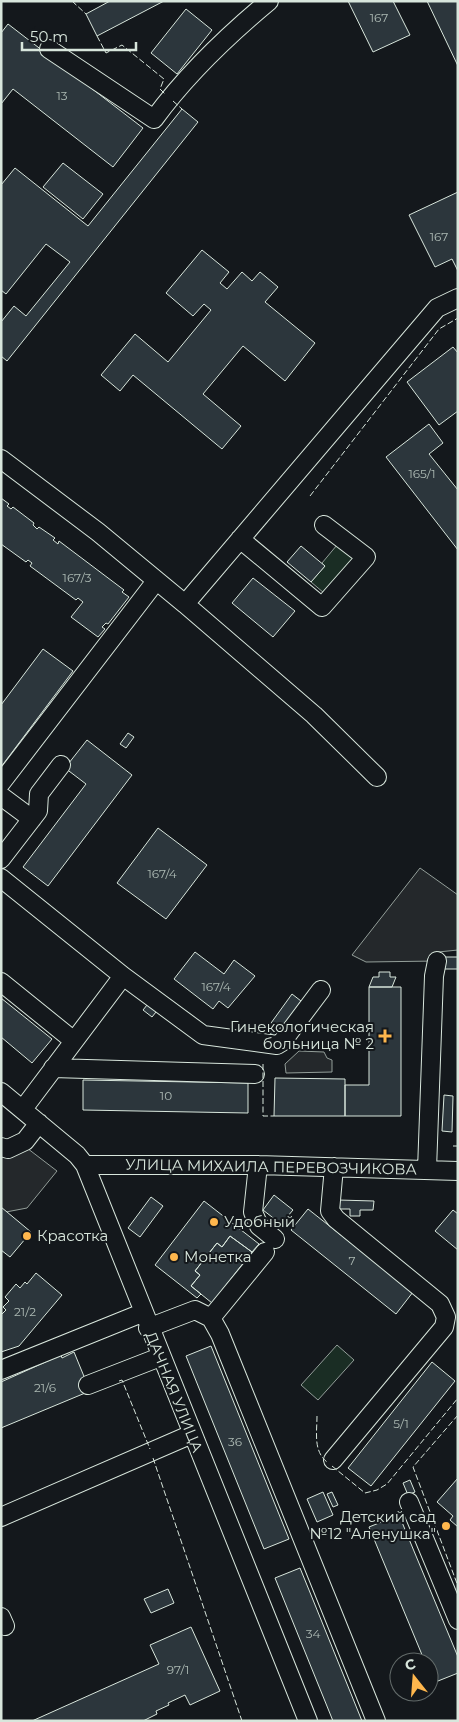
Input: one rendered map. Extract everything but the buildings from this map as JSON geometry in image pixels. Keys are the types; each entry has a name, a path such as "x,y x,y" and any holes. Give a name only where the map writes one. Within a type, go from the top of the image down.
{"street":[{"path":"49,49 154,119 169,98 239,26 269,1"},
{"path":"185,604 436,308 458,298"},
{"path":"1,460 98,532 185,604 314,715 377,777"},
{"path":"240,539 322,607 366,558 324,525"},
{"path":"1,783 156,581"},
{"path":"1,859 39,809 39,794 61,765"},
{"path":"1,796 32,819"},
{"path":"1,878 123,976 202,1035 267,1038 277,1044 282,1042 322,990"},
{"path":"427,1170 434,976 437,961"},
{"path":"23,1109 123,976"},
{"path":"1,982 74,1041"},
{"path":"53,1068 255,1074"},
{"name":"ДАЧНАЯ УЛИЦА","path":"1,1092 78,1154 85,1165 145,1320 308,1721"},
{"path":"1,1147 8,1150 26,1141 39,1123"},
{"name":"УЛИЦА МИХАИЛА ПЕРЕВОЗЧИКОВА","path":"85,1165 258,1165 458,1171"},
{"path":"211,1318 270,1246 254,1212 258,1165"},
{"path":"333,1460 444,1327 446,1317 440,1304 336,1219 330,1211 334,1168"},
{"path":"1,1370 145,1320 195,1310 211,1318 226,1346 376,1721"},
{"path":"88,1384 160,1357"},
{"path":"1,1517 192,1434"},
{"path":"409,1502 458,1620"}],"green space":[{"path":"337,545 354,558 324,593 311,582 325,566 322,563"},
{"path":"337,1345 354,1360 318,1400 301,1385"}],"shaded area":[{"path":"420,868 458,895 458,950 438,952 437,961 366,962 352,955"},
{"path":"299,1051 324,1052 327,1058 332,1060 332,1072 286,1073 285,1064"},
{"path":"23,1145 57,1171 27,1208 6,1212 1,1207 1,1151"}],"fence":[{"path":"72,1 86,14"},
{"path":"97,36 106,53 122,45 164,79 160,89 165,94"},
{"path":"173,101 182,109"},
{"path":"310,496 439,329 458,318"},
{"path":"263,1064 263,1116 274,1116"},
{"path":"453,1146 458,1146"},
{"path":"119,1381 122,1380 150,1449"},
{"path":"332,1466 365,1493 377,1490 387,1484 458,1398"},
{"path":"458,1415 413,1467 458,1586"},
{"path":"317,1416 316,1435 318,1447 327,1462"},
{"path":"153,1458 242,1721"}],"place":[{"name":"Гинекологическая больница № 2","path":"385,1036"},
{"name":"Удобный","path":"214,1222"},
{"name":"Красотка","path":"27,1236"},
{"name":"Монетка","path":"174,1257"},
{"name":"Детский сад №12 \"Аленушка\"","path":"446,1526"}]}
